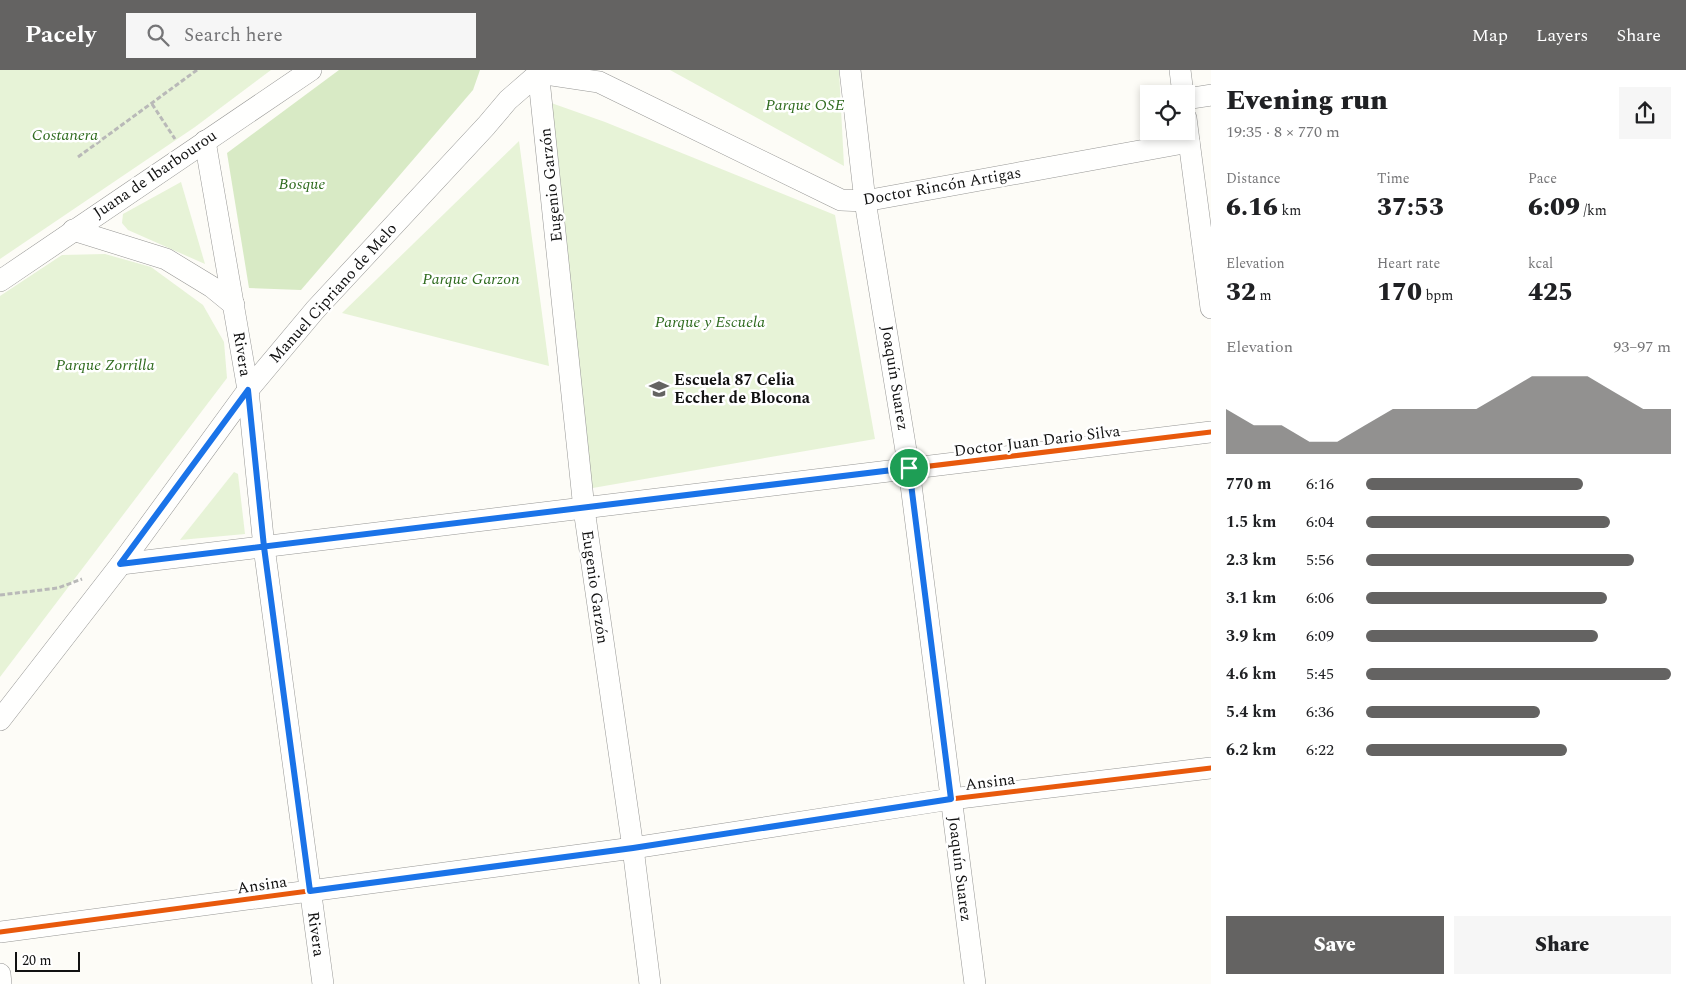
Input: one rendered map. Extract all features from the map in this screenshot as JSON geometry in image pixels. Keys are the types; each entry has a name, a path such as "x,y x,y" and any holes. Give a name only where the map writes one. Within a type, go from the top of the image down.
{"street":[{"name":"Juana de Ibarbourou","path":"0,281 311,70"},
{"name":"Joaquín Suarez","path":"850,70 865,200 909,468 975,984"},
{"path":"1180,70 1182,85"},
{"name":"Doctor Rincón Artigas","path":"539,72 599,82 841,200 865,200 1189,142"},
{"name":"Manuel Cipriano de Melo","path":"0,720 120,564 248,390 315,310 508,100 539,72"},
{"name":"Eugenio Garzón","path":"539,72 584,509 633,848 650,984"},
{"path":"1195,98 1211,95"},
{"name":"Rivera","path":"205,141 248,390 264,547 323,984"},
{"path":"1189,142 1211,308"},
{"path":"73,230 166,259 212,287 234,305"},
{"name":"Doctor Juan Dario Silva","path":"120,564 1211,432"},
{"name":"Ansina","path":"0,932 633,848 951,799 1211,768"},
{"path":"0,974 1,984"}],"path":[{"path":"78,157 197,70"},
{"path":"152,104 186,154"},
{"path":"0,595 58,588 85,578"}],"green space":[{"name":"Costanera","path":"0,70 271,70 195,127 0,259"},
{"name":"Bosque","path":"339,70 480,70 473,90 301,290 249,288 227,153"},
{"name":"Parque OSE","path":"670,70 839,70 844,166"},
{"name":"Parque y Escuela","path":"540,99 605,122 835,215 875,439 587,489"},
{"name":"Parque Garzon","path":"519,141 549,366 342,313"},
{"path":"181,182 205,264 128,230 122,223 123,214"},
{"name":"Parque Zorrilla","path":"105,254 151,267 203,305 224,342 227,378 0,677 0,296 62,255"},
{"path":"234,472 238,474 245,534 180,540"}],"cycle path":[{"path":"121,564 1211,432"},
{"path":"0,932 633,848 951,799 1211,768"}],"place":[{"name":"Escuela 87 Celia Eccher de Blocona","path":"659,389"}],"route":[{"path":"909,468 584,509 264,547 120,564 248,390 264,547 310,891 633,848 951,799 909,468"}]}
